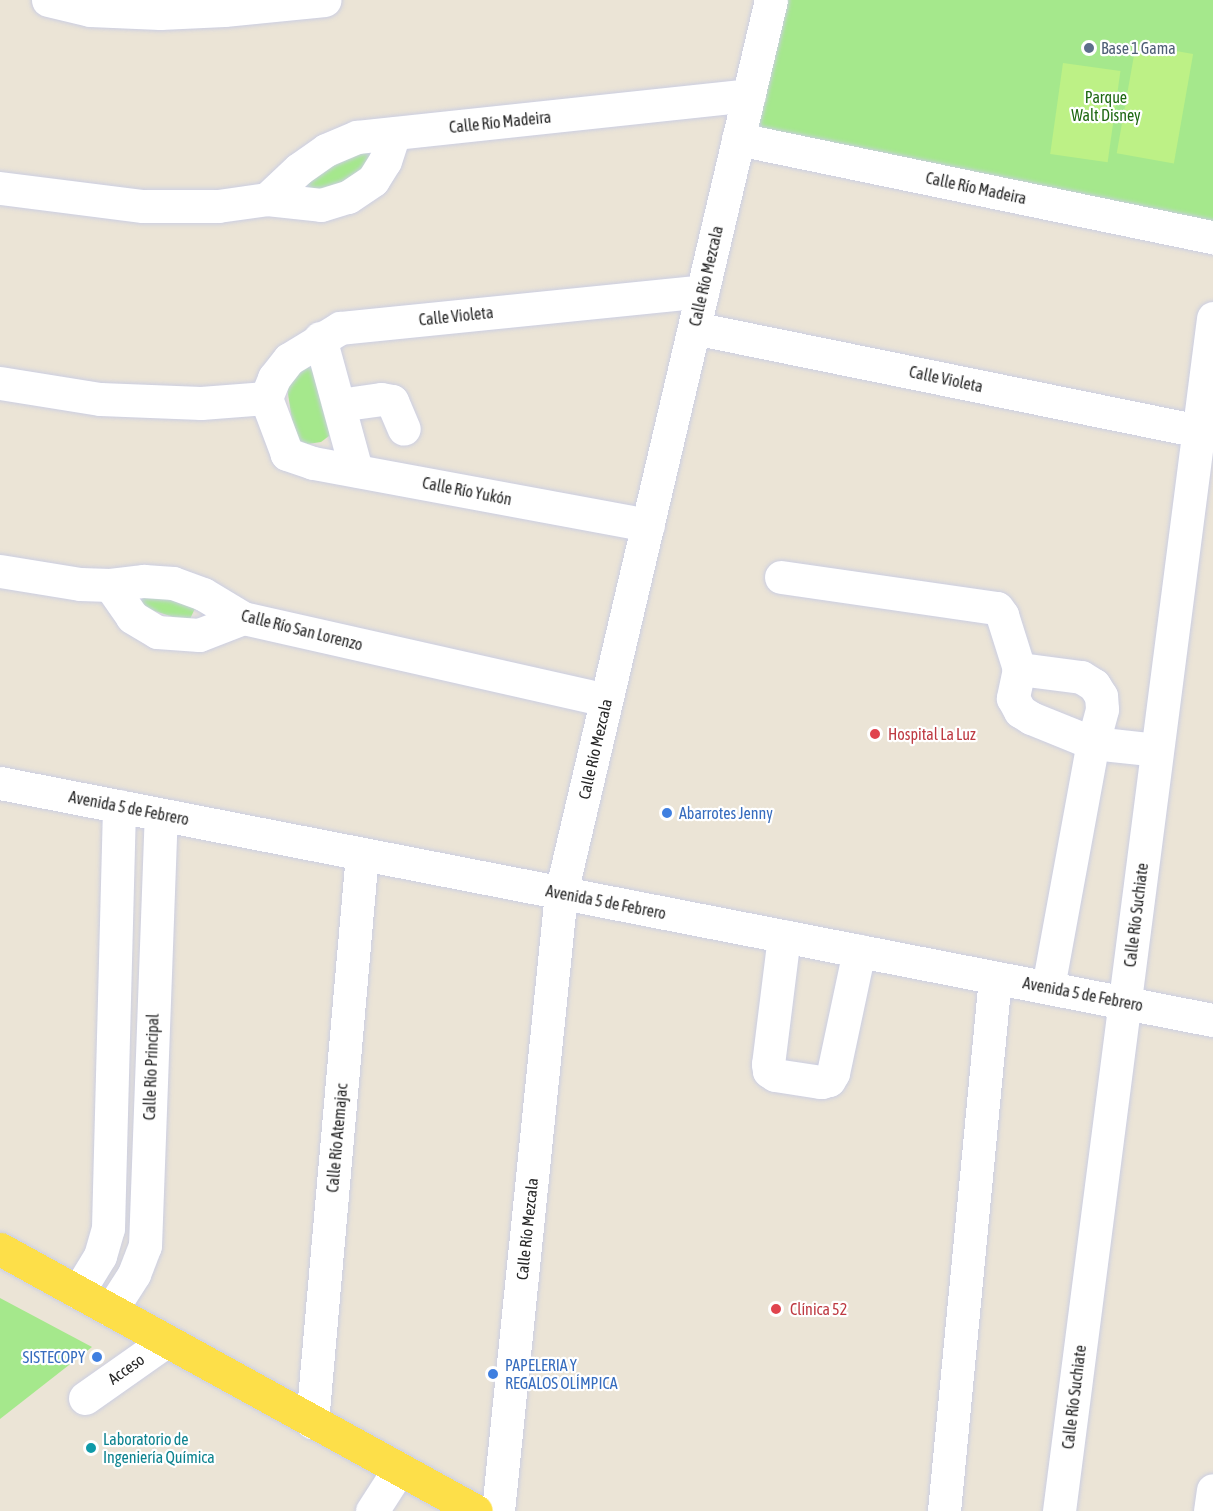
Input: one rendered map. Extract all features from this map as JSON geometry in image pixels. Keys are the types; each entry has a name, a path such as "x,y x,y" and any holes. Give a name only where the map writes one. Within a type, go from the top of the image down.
{"main road":[{"path":"0,1249 476,1511"}],"street":[{"path":"48,0 160,13 224,10 325,0"},
{"name":"Calle Río Mezcala","path":"498,1511 561,893 771,0"},
{"name":"Calle Río Madeira","path":"267,199 299,169 326,150 357,137 748,95"},
{"path":"0,188 143,206 218,206 267,199 321,205 361,190 373,180 385,161 394,133"},
{"name":"Calle Río Madeira","path":"738,139 1213,237"},
{"name":"Calle Violeta","path":"320,338 340,328 702,291"},
{"name":"Calle Río Suchiate","path":"1059,1511 1213,321"},
{"name":"Calle Violeta","path":"694,328 1199,431"},
{"path":"0,383 100,399 201,403 266,398 281,367 320,338 356,470"},
{"name":"Calle Río Yukón","path":"266,398 287,454 313,463 648,525"},
{"path":"339,405 381,399 392,400 404,429"},
{"name":"Calle Río San Lorenzo","path":"0,571 80,584 110,585 144,580 173,583 203,594 243,618 606,700"},
{"path":"781,577 997,608 1002,615 1019,669 1013,698 1020,711 1031,718 1093,742 1157,750"},
{"path":"110,585 132,617 157,632 199,634 243,618"},
{"path":"1019,669 1081,677 1094,685 1101,696 1102,709 1093,742 1048,987"},
{"name":"Avenida 5 de Febrero","path":"0,783 1213,1020"},
{"path":"78,1292 100,1256 108,1228 119,806"},
{"name":"Calle Río Principal","path":"111,1310 134,1274 144,1246 161,814"},
{"name":"Calle Río Atemajac","path":"312,1422 362,854"},
{"path":"784,936 768,1064 770,1071 775,1075 821,1082 829,1080 833,1073 859,951"},
{"path":"944,1511 995,977"},
{"name":"Acceso","path":"85,1398 166,1341"},
{"path":"372,1511 399,1469"},
{"path":"1210,1511 1213,1490"}],"green space":[{"name":"Parque Walt Disney","path":"771,0 1213,0 1213,237 738,139"},
{"path":"1136,44 1193,54 1174,163 1117,153"},
{"path":"1063,63 1120,71 1108,162 1050,154"},
{"path":"367,148 373,154 357,179 308,193 295,189 302,171"},
{"path":"308,365 314,368 329,436 321,442 308,444 300,441 294,433 286,381"},
{"path":"146,588 198,602 190,619 183,620 145,608 140,604"},
{"path":"0,1298 92,1347 0,1419"}],"place":[{"name":"Base 1 Gama","path":"1089,48"},
{"name":"Hospital La Luz","path":"875,734"},
{"name":"Abarrotes Jenny","path":"667,813"},
{"name":"Clínica 52","path":"776,1309"},
{"name":"SISTECOPY","path":"97,1357"},
{"name":"PAPELERIA Y REGALOS OLÍMPICA","path":"493,1374"},
{"name":"Laboratorio de Ingeniería Química","path":"91,1448"}]}
